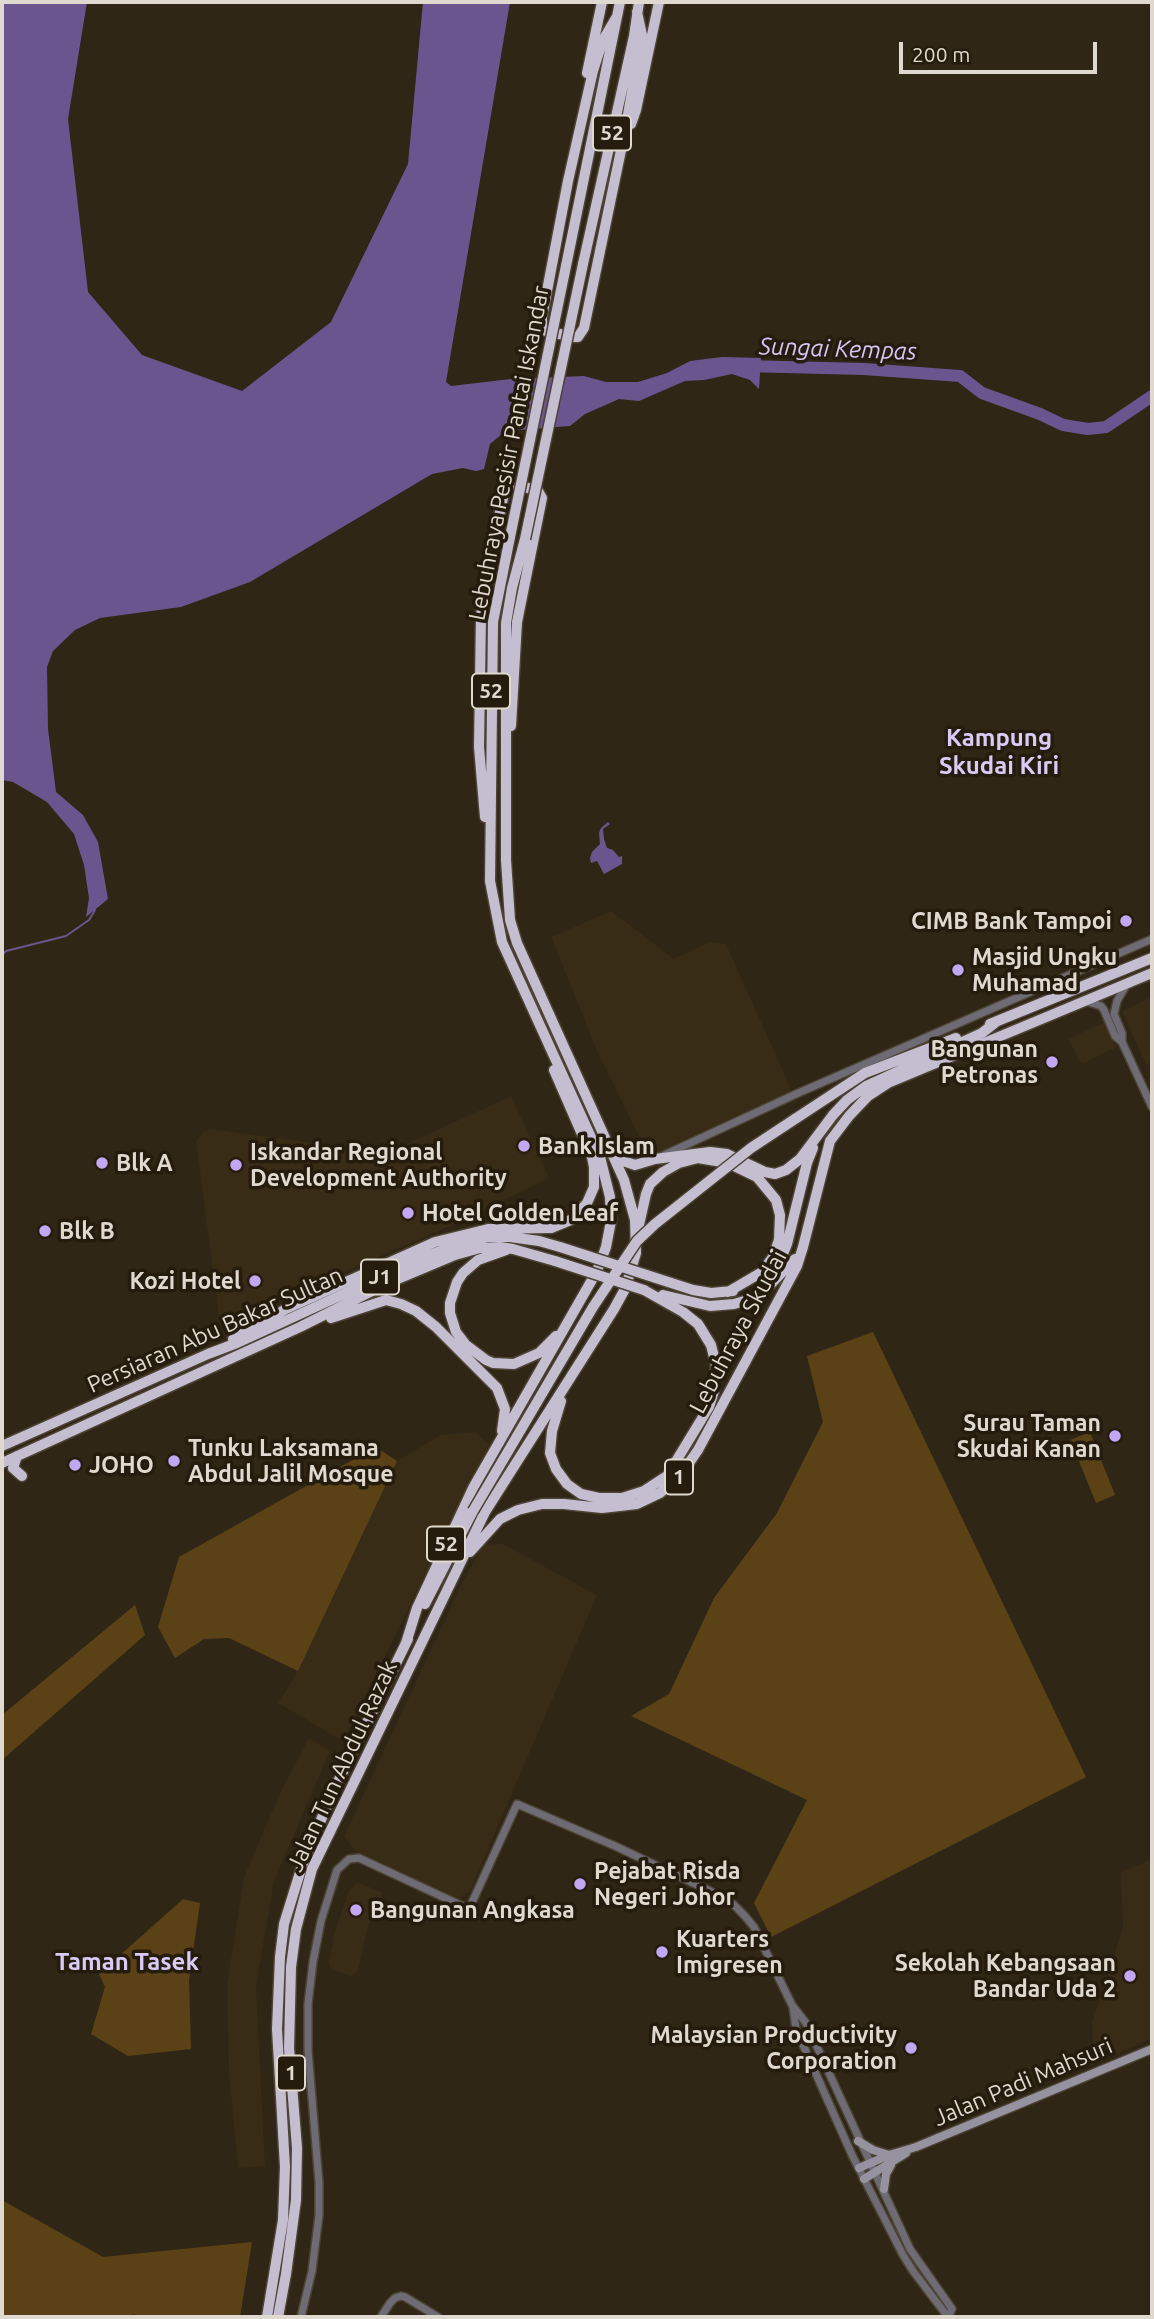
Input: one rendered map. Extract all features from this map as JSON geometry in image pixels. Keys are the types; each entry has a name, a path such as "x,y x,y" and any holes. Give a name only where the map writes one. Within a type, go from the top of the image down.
{"highway":[{"path":"602,2 580,106 542,326 546,331 578,337 586,315 625,131 642,35 638,7"},
{"name":"Lebuhraya Pesisir Pantai Iskandar","path":"406,1643 416,1608 445,1545 496,1448 597,1271 606,1247 611,1221 610,1197 600,1157 502,942 491,886 489,847 493,622 620,2"},
{"path":"625,131 636,110 659,2"},
{"name":"Lebuhraya Pesisir Pantai Iskandar","path":"456,1573 485,1512 625,1289 634,1267 637,1233 627,1188 517,943 510,920 506,877 505,739 506,623 512,588 634,36 638,7"},
{"path":"568,181 593,71 603,40 616,18"},
{"path":"489,847 481,793 479,747 481,615 504,494 510,486 518,485 538,491 542,498 517,622 512,725 505,739"},
{"name":"1","path":"996,1022 1152,958"},
{"name":"Lebuhraya Skudai","path":"456,1573 467,1555 488,1531 510,1514 542,1504 620,1508 646,1501 674,1483 698,1450 791,1278 803,1247 830,1141 843,1122 868,1096 888,1083 1152,973"},
{"path":"610,1148 620,1160 628,1164 710,1152 727,1154 775,1174 794,1165 819,1131 847,1100 866,1086 982,1033 996,1022"},
{"name":"Jalan Tun Abdul Razak","path":"267,2317 283,2220 285,2167 277,2029 284,1924 303,1863 331,1796 473,1511 593,1307 637,1241 655,1224 751,1148 865,1073 996,1022"},
{"path":"208,1353 286,1309 435,1242 488,1229 551,1228 573,1219 587,1203 594,1187 594,1167 550,1058 547,1043"},
{"path":"729,1292 754,1284 772,1269 783,1254 807,1163 819,1131"},
{"path":"637,1233 650,1184 663,1171 679,1163 698,1158 716,1161 757,1177 775,1200 780,1215 779,1240 773,1257 762,1272 729,1292"},
{"name":"Persiaran Abu Bakar Sultan","path":"2,1446 393,1271 464,1242 487,1237 539,1241 692,1290 729,1292"},
{"path":"644,1290 710,1306 734,1304 751,1298 776,1279 803,1247"},
{"name":"Persiaran Abu Bakar Sultan","path":"2,1463 300,1328 386,1284 455,1255 480,1248 513,1249 644,1290"},
{"path":"513,1249 478,1260 457,1282 450,1313 459,1338 486,1360 514,1364 539,1353 571,1317"},
{"path":"569,1381 557,1409 550,1453 556,1469 567,1484 581,1494 599,1498 622,1498 644,1491 667,1476 709,1407 714,1391 716,1365 711,1345 698,1324 691,1317 644,1290"},
{"path":"300,1328 386,1300 416,1311 477,1367 501,1394 506,1416 496,1448"},
{"path":"17,1456 13,1468 22,1476"},
{"name":"Jalan Tun Abdul Razak","path":"278,2317 296,2200 297,2148 288,2023 293,1948 303,1898 324,1842 456,1573"}],"main road":[{"name":"Jalan Padi Mahsuri","path":"859,2168 891,2159 1152,2049"},
{"path":"858,2141 891,2159 884,2189"},
{"name":"Jalan Padi Mahsuri","path":"864,2179 875,2174 891,2159"}],"street":[{"path":"655,1159 796,1094 1152,939"},
{"path":"1122,1042 1122,1033 1114,1014 1117,1000 1127,983"},
{"path":"1085,1001 1101,1006 1104,1010 1152,1107"},
{"path":"301,2317 319,2215 319,2183 308,2050 308,2004 321,1921 337,1870 349,1859 359,1858 469,1909 517,1804 631,1853 733,1904 754,1927 792,2005 806,2022 858,2141 884,2189 910,2249 952,2309 948,2317 908,2263 864,2179 796,2029 792,2005"},
{"path":"382,2317 390,2303 401,2296 438,2317"}],"shaded area":[{"path":"2,2 87,2 68,119 88,292 142,355 242,391 331,322 408,164 423,2 510,2 446,382 451,386 511,379 584,376 606,382 638,382 667,373 690,361 722,357 761,358 759,389 750,380 732,374 685,381 639,401 619,399 585,414 570,426 519,430 501,435 490,444 484,469 476,471 463,468 432,474 250,582 181,607 100,618 75,630 53,651 47,667 48,729 56,792 83,815 98,842 108,899 86,917 89,898 84,865 74,834 47,802 13,782 2,780"},
{"path":"608,822 610,824 603,829 607,848 619,857 622,856 622,864 604,874 597,861 591,863 590,858 600,844 601,828"},
{"path":"611,911 674,959 709,942 726,944 792,1091 650,1158 598,1053 551,937"},
{"path":"1152,997 1152,1062 1146,1065 1122,1011"},
{"path":"1105,1022 1116,1047 1082,1064 1068,1039"},
{"path":"511,1096 549,1178 463,1220 223,1325 220,1323 196,1141 203,1132 210,1129 387,1153"},
{"path":"873,1332 1086,1777 771,1937 754,1903 807,1800 631,1716 669,1694 714,1598 777,1513 823,1422 807,1356"},
{"path":"475,1432 489,1445 343,1741 278,1703 298,1671 397,1461 441,1435"},
{"path":"1090,1432 1115,1495 1096,1503 1074,1449 1072,1450 1068,1441"},
{"path":"376,1447 397,1461 298,1671 229,1638 204,1639 175,1658 158,1627 179,1557"},
{"path":"503,1544 597,1595 470,1891 457,1899 354,1850 344,1836 462,1583 484,1545"},
{"path":"135,1605 145,1635 2,1760 2,1715"},
{"path":"309,1738 330,1751 274,1881 256,1986 265,2166 238,2168 229,2072 227,1986 244,1877 279,1795"},
{"name":"Sekolah Kebangsaan Bandar Uda 2","path":"1152,1859 1152,2038 1094,2064 1092,2023 1123,1928 1121,1873"},
{"path":"358,1882 383,1893 367,1929 358,1971 351,1976 332,1970 329,1963 334,1935 349,1890"},
{"path":"183,1899 200,1903 189,1980 191,2049 128,2056 91,2034 105,1987 99,1974"},
{"path":"2,2200 103,2257 252,2242 240,2317 140,2317 133,2314 131,2317 2,2317"}],"waterway":[{"name":"Sungai Kempas","path":"744,366 864,369 960,376 982,393 1063,425 1088,429 1106,427 1152,396"},
{"path":"2,955 6,951 66,936 89,920 95,910"}],"place":[{"name":"CIMB Bank Tampoi","path":"1126,921"},
{"name":"Masjid Ungku Muhamad","path":"958,970"},
{"name":"Bangunan Petronas","path":"1052,1062"},
{"name":"Bank Islam","path":"524,1146"},
{"name":"Blk A","path":"102,1163"},
{"name":"Iskandar Regional Development Authority","path":"236,1165"},
{"name":"Hotel Golden Leaf","path":"408,1213"},
{"name":"Blk B","path":"45,1231"},
{"name":"Kozi Hotel","path":"255,1281"},
{"name":"Surau Taman Skudai Kanan","path":"1115,1436"},
{"name":"Tunku Laksamana Abdul Jalil Mosque","path":"174,1461"},
{"name":"JOHO","path":"75,1465"},
{"name":"Pejabat Risda Negeri Johor","path":"580,1884"},
{"name":"Bangunan Angkasa","path":"356,1910"},
{"name":"Kuarters Imigresen","path":"662,1952"},
{"name":"Sekolah Kebangsaan Bandar Uda 2","path":"1130,1976"},
{"name":"Malaysian Productivity Corporation","path":"911,2048"}],"district":[{"name":"Kampung Skudai Kiri","path":"999,752"},
{"name":"Taman Tasek","path":"127,1962"}]}
